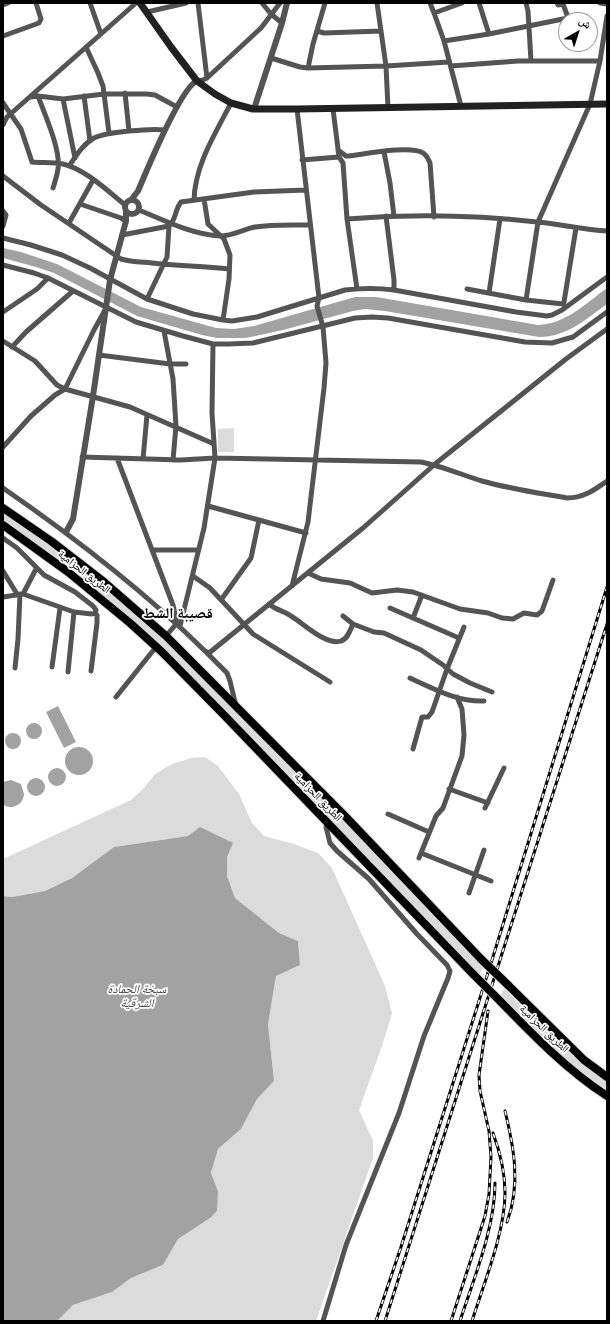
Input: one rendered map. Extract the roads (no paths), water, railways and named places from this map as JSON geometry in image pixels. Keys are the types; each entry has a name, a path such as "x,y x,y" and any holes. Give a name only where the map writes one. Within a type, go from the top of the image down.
{"highway":[{"name":"الطريق الحزامية","path":"3,508 51,541 104,582 166,636 344,815 481,959 584,1060 607,1077"},
{"name":"الطريق الحزامية","path":"3,525 68,572 130,623 156,647 198,687 537,1039 577,1075 607,1096"}],"main road":[{"path":"140,3 197,81 231,103 254,109 296,110 607,104"}],"street":[{"path":"3,5 8,3"},
{"path":"3,36 39,23 41,19 36,3"},
{"path":"90,3 101,34"},
{"path":"3,125 11,113 31,97 136,3"},
{"path":"147,12 186,3"},
{"path":"198,3 208,78"},
{"path":"262,3 271,14 282,23"},
{"path":"66,532 72,519 93,396 110,280 126,222 125,208 138,191 165,130 190,85 208,78 261,28 280,3"},
{"path":"254,109 287,3"},
{"path":"308,68 313,44 325,3"},
{"path":"377,3 386,66 388,108"},
{"path":"430,3 444,40 461,106"},
{"path":"434,13 462,3"},
{"path":"478,3 489,34"},
{"path":"526,3 531,61"},
{"path":"561,3 566,12"},
{"path":"600,3 607,4"},
{"path":"526,300 538,222 590,104 605,36 607,16"},
{"path":"444,40 489,34 558,21"},
{"path":"317,31 324,33 382,31"},
{"path":"86,47 98,73 104,94 109,133"},
{"path":"271,58 308,68 531,61 600,61"},
{"path":"125,93 129,131"},
{"path":"31,97 38,96 63,99 104,94 156,94 177,108"},
{"path":"38,96 50,130 58,163 53,188"},
{"path":"84,96 90,141"},
{"path":"63,99 75,158"},
{"path":"194,200 197,177 203,158 231,103"},
{"path":"3,104 11,113 21,129 32,162 58,163 69,166 93,180 130,214 136,212 170,225 210,235 222,236 262,226 310,225"},
{"path":"333,109 338,157 343,163 347,219 358,288"},
{"path":"292,586 306,533 326,363 323,327 317,306 319,298 296,110"},
{"path":"69,166 90,141 99,136 109,133 129,131 156,129 165,130"},
{"path":"338,150 346,156 410,149 423,153 427,156 430,163 434,216"},
{"path":"384,152 394,216"},
{"path":"302,160 338,157"},
{"path":"3,176 41,205 121,259 128,261 229,269"},
{"path":"69,223 93,180"},
{"path":"147,299 167,257 170,225 181,202 254,192 306,190"},
{"path":"126,222 136,212 139,206 137,203 138,191"},
{"path":"204,199 208,224 222,236 229,253 229,269 223,320"},
{"path":"131,200 137,203"},
{"path":"80,204 121,218 126,222"},
{"path":"3,211 6,215 3,226"},
{"path":"347,219 386,216 434,216 500,219 538,222 607,231"},
{"path":"386,216 394,290"},
{"path":"489,293 500,219"},
{"path":"122,235 170,225"},
{"path":"468,289 561,305 563,303 576,228"},
{"path":"3,238 62,255 90,268 147,299 193,314 232,321 257,317 346,290 358,288 394,290 547,316 562,310 607,277"},
{"path":"3,265 48,278 136,322 213,344 253,343 356,318 372,317 388,318 526,342 552,343 573,336 607,312"},
{"path":"3,312 37,289 48,278"},
{"path":"12,347 26,332 72,290"},
{"path":"3,447 31,416 54,396 65,389 106,306"},
{"path":"207,653 211,653 363,528 435,464 561,363 607,329"},
{"path":"164,331 173,379 176,426 173,460"},
{"path":"3,341 34,361 57,385 65,389 130,407 214,444"},
{"path":"166,636 178,625 193,576 208,506 215,458 212,413 213,344"},
{"path":"99,355 170,364 186,364"},
{"path":"143,459 147,415"},
{"path":"82,457 173,460 215,458 387,460 421,462 435,464 482,481 514,489 567,498 576,498 588,494 607,481"},
{"path":"117,458 153,550 173,605 178,625"},
{"path":"3,488 66,532 178,625 227,673 236,706"},
{"path":"208,506 306,533"},
{"path":"221,600 251,558 259,520"},
{"path":"3,538 17,548 36,569 49,579 71,590 95,608 94,613 97,615 97,623 91,671"},
{"path":"153,550 198,550"},
{"path":"15,668 20,594 36,569"},
{"path":"3,571 20,594"},
{"path":"308,572 321,579 350,584 372,593 398,590 413,592 460,609 488,613 502,618 513,619 524,613 537,615 540,613 553,580"},
{"path":"193,576 210,588 253,634 330,682"},
{"path":"3,597 20,594 74,612 89,614 94,613"},
{"path":"413,618 422,595"},
{"path":"269,604 275,609 291,615 322,637 336,642 342,641 348,635 353,624"},
{"path":"52,667 60,608"},
{"path":"390,608 459,638"},
{"path":"68,672 74,612"},
{"path":"343,616 353,624 374,632 384,633 421,650 453,674 492,692"},
{"path":"414,749 422,717 428,718 430,716 464,627"},
{"path":"116,698 156,647"},
{"path":"410,678 456,698 484,701"},
{"path":"456,698 462,709 464,735 462,756 443,808 436,816 420,855 491,881"},
{"path":"449,789 486,805 504,768"},
{"path":"388,814 430,832"},
{"path":"323,1321 346,1246 399,1113 424,1036 450,971 369,879 337,852 330,843 326,827 329,824"},
{"path":"469,893 484,850"}],"water":[{"path":"3,248 21,252 57,264 141,307 216,328 234,329 254,326 355,297 376,297 538,325 548,324 567,317 607,288 607,304 584,321 567,331 539,337 385,311 365,309 246,338 217,338 137,316 54,273 3,258"},
{"path":"58,706 76,742 64,748 46,712"},
{"path":"31,723 37,723 42,728 40,737 37,739 31,739 26,734 26,728"},
{"path":"10,733 16,733 21,738 19,747 16,749 10,749 5,744 5,738"},
{"path":"79,747 89,751 93,761 89,771 79,775 69,771 65,761 69,751"},
{"path":"57,768 63,771 66,777 63,783 57,786 51,783 48,777 51,771"},
{"path":"36,778 42,781 45,787 42,793 36,796 30,793 27,787 30,781"},
{"path":"11,780 21,784 24,794 20,804 14,807 3,805 3,782"},
{"name":"سبخة الحمادة الشرقية","path":"200,827 233,843 227,857 227,876 235,898 279,933 298,941 300,965 276,976 268,1024 274,1081 257,1099 241,1129 218,1149 211,1173 218,1191 217,1211 210,1218 178,1239 163,1265 131,1278 112,1292 73,1305 57,1321 3,1321 3,896 12,897 45,891 72,878 114,847 188,836"}],"railway":[{"path":"376,1321 492,960 607,587"},
{"path":"385,1321 607,624"},
{"path":"451,1321 485,1216 489,1194 491,1157 489,1131 480,1091 479,1075 488,1011"},
{"path":"505,1111 515,1166 514,1194 507,1222"},
{"path":"472,1321 498,1241 504,1208 505,1185 503,1170 493,1133"},
{"path":"460,1321 488,1235 492,1218 495,1183"}],"district":[{"name":"قصيبة الشط","path":"178,614"}]}
